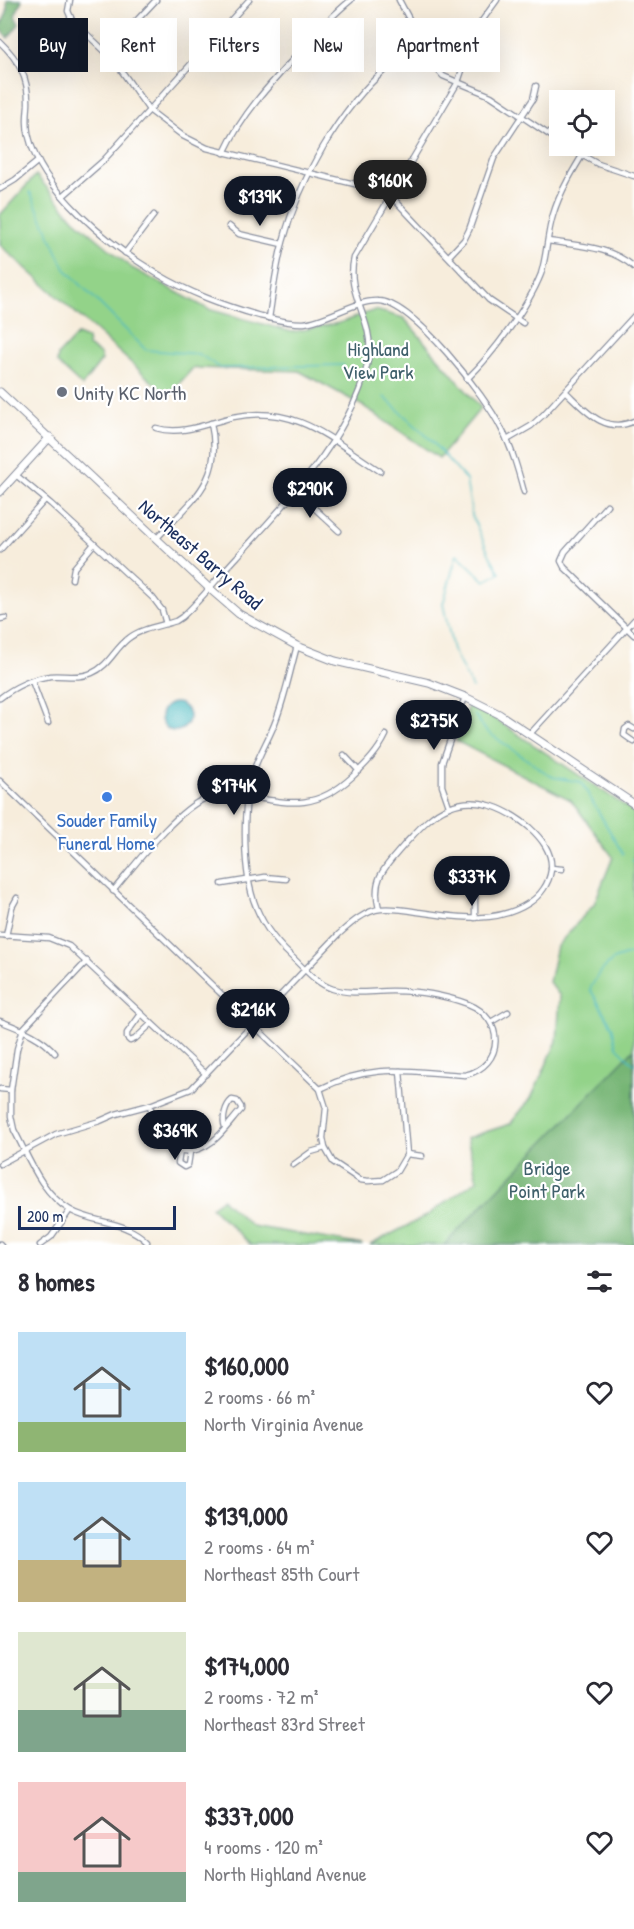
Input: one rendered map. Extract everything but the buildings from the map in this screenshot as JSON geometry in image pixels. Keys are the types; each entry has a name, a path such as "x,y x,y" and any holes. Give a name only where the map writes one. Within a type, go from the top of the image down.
{"main road":[{"name":"Northeast Barry Road","path":"0,392 239,614 297,646 335,660 429,683 465,697 499,714 634,804"},
{"path":"0,492 50,437"}],"street":[{"path":"70,0 68,11 72,20 100,46"},
{"path":"139,18 156,0"},
{"path":"63,196 103,161 249,0"},
{"path":"224,153 237,128 268,86 326,23 351,0"},
{"path":"399,0 408,18"},
{"path":"0,698 32,681 50,676 80,676 93,673 107,663 128,638 182,617 297,492 333,440 350,410 369,355 368,334 351,276 354,258 458,82 476,29 496,0"},
{"path":"0,42 15,58 26,78 28,136 37,162 63,196 90,224 154,272 208,300 269,318 304,323 376,300 400,307 419,323 488,405 507,440 524,492"},
{"path":"122,72 150,110 171,129 189,140 224,153 371,188 391,196 489,300 523,323"},
{"path":"269,318 282,244 300,191 330,136 374,81 384,72"},
{"path":"439,72 491,96 549,134"},
{"path":"449,256 464,240 491,165 532,99 536,86"},
{"path":"467,379 489,357 541,273 556,206 581,156"},
{"path":"584,156 614,170 634,176"},
{"path":"0,189 37,162"},
{"path":"125,252 153,215"},
{"path":"229,226 239,234 282,244"},
{"path":"548,241 605,250 619,256 634,267"},
{"path":"507,440 531,426 566,392 634,316"},
{"path":"566,392 589,414 604,424 619,426 634,421"},
{"path":"156,428 174,432 252,414 289,417 305,423 380,471"},
{"path":"156,539 208,481 215,454 211,423"},
{"path":"16,475 153,598 162,610 166,624"},
{"path":"297,492 339,531"},
{"path":"0,550 45,500"},
{"path":"607,505 565,552 561,561 564,567 634,635"},
{"path":"72,579 74,568 94,544"},
{"path":"529,735 634,620"},
{"path":"297,646 276,721 255,765 247,796 245,858 247,881 264,925 277,942 305,969 320,983 330,988 350,993 400,992 437,996 468,1004 484,1013 495,1030 495,1044 490,1057 480,1070 465,1075 377,1070 339,1079 320,1089"},
{"path":"32,681 48,723"},
{"path":"450,807 442,786 442,763 465,697"},
{"path":"634,729 629,726 625,729 624,735 634,742"},
{"path":"113,891 179,816 192,805 205,799 227,794 297,803 315,801 340,787 359,771 379,750 386,735"},
{"path":"344,755 359,771"},
{"path":"0,781 320,1089 326,1108 323,1138 325,1148 338,1166 360,1180 383,1180 401,1166 407,1154 400,1071"},
{"path":"0,1164 56,1134 187,1091 206,1074 305,969 357,919 379,909 475,918 502,915 526,905 542,892 551,868 549,853 542,840 502,809 483,804 450,807 424,825 384,868 376,886 379,909"},
{"path":"551,868 562,869"},
{"path":"222,884 265,877 286,879"},
{"path":"475,887 475,918"},
{"path":"17,898 3,935 40,938 69,946 206,1074"},
{"path":"87,961 23,1029 17,1049 11,1090 14,1130 50,1194 70,1210 122,1226 139,1234 147,1242"},
{"path":"491,1022 508,1012"},
{"path":"141,1014 126,1036 130,1041 151,1024"},
{"path":"0,1021 23,1029 55,1053"},
{"path":"0,1089 11,1090"},
{"path":"150,1105 155,1126 161,1137 170,1146 180,1150 190,1152 209,1144 219,1135 241,1110 237,1101 232,1100 229,1103 223,1120 225,1127"},
{"path":"292,1165 311,1152 325,1148"},
{"path":"180,1150 178,1163 183,1167 188,1165 190,1152"},
{"path":"407,1154 422,1156"},
{"path":"40,1245 51,1237 70,1210"}],"green space":[{"path":"7,0 22,0 15,16 18,25 8,38 0,28 7,12"},
{"name":"Highland View Park","path":"36,175 74,219 132,268 208,309 292,332 339,323 375,310 404,318 481,408 439,458 363,406 299,371 193,368 168,396 0,245 0,215"},
{"path":"77,335 87,339 88,346 100,354 102,360 82,386 57,363 58,355"},
{"name":"Bridge Point Park","path":"468,706 492,717 634,812 634,1181 579,1245 370,1245 426,1216 477,1180 467,1138 510,1124 531,1098 557,1041 560,996 549,982 557,946 594,904 613,857 571,800 456,741"},
{"path":"634,1049 634,1245 444,1245"},
{"path":"222,1199 252,1226 363,1245 251,1245 211,1207"}],"water":[{"path":"175,703 185,707 189,717 185,727 175,731 165,727 161,717 165,707"}],"waterway":[{"path":"30,192 65,269 146,350 199,354 220,368 344,365"},
{"path":"384,397 429,438 466,480 472,516 500,573 485,581 457,554 443,604 453,650 472,688"},
{"path":"474,714 486,731 552,777 581,782 623,854"},
{"path":"634,953 613,960 599,973 590,989 612,1026 617,1047 634,1064"}],"place":[{"name":"Unity KC North","path":"62,392"},
{"name":"Souder Family Funeral Home","path":"107,797"}]}
